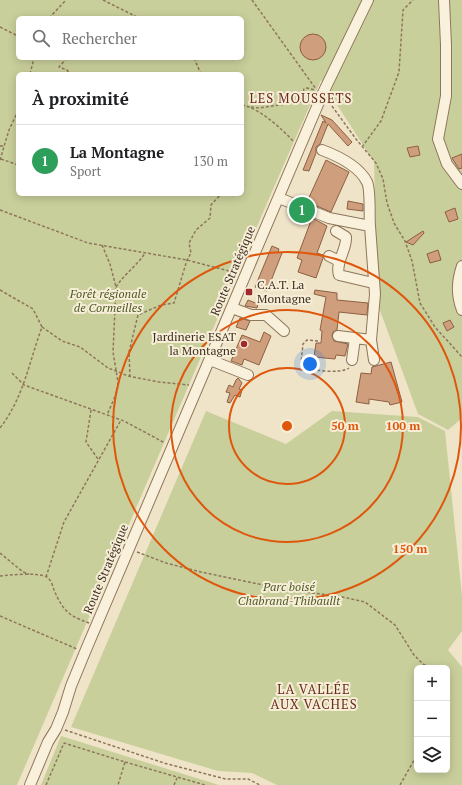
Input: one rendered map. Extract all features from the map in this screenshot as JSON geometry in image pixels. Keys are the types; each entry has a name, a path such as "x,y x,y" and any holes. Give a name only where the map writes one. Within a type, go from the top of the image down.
{"street":[{"name":"Route Stratégique","path":"30,785 48,742 55,717 71,686 173,448 279,198 320,93 368,0"},
{"path":"444,0 446,96 438,139 447,164 462,184"},
{"path":"322,150 340,157 362,175 368,183 375,294 371,340 374,360"},
{"path":"279,198 329,218 370,226"},
{"path":"336,232 347,239 345,249 339,261 339,275 374,283"},
{"path":"329,256 339,261"},
{"path":"462,266 458,278 457,291 462,310"},
{"path":"232,308 251,315 266,315 284,331"},
{"path":"338,336 371,340"},
{"path":"352,360 355,338"},
{"path":"210,360 248,375"}],"path":[{"path":"51,16 66,0"},
{"path":"103,0 135,16"},
{"path":"252,0 320,93 376,163 383,178 387,203 394,223 405,241 412,260 420,303 435,327 462,357"},
{"path":"362,147 381,121 399,72 403,10 413,0"},
{"path":"0,27 16,35"},
{"path":"30,72 34,60"},
{"path":"65,60 59,67 68,72"},
{"path":"195,60 200,72"},
{"path":"299,102 302,98 304,89 307,88 320,93"},
{"path":"244,105 259,108 299,102 314,102"},
{"path":"249,106 261,113 300,147"},
{"path":"16,116 0,159 16,164"},
{"path":"130,377 129,352 138,315 161,305 174,303 187,260 192,253 189,243 196,230 210,218 211,205 219,196"},
{"path":"0,210 88,242 187,260 242,274"},
{"path":"102,245 110,264 116,287 113,352 118,382 117,392 107,415"},
{"path":"116,287 121,278 139,263 145,253"},
{"path":"0,290 33,309 42,327 62,341 80,347 108,368 130,377 198,387"},
{"path":"0,428 12,412 24,385 42,327"},
{"path":"318,341 308,340 303,344 301,363 306,368 342,371 352,366 352,360"},
{"path":"12,374 24,385 121,420 173,448"},
{"path":"91,410 86,442 98,459"},
{"path":"46,577 64,522 121,420"},
{"path":"137,552 166,563 201,572 286,590 338,596 365,602 395,625 414,655 424,665"},
{"path":"0,553 22,572 46,577 51,582 63,609 72,617 96,626"},
{"path":"0,576 31,574"},
{"path":"0,616 85,652"},
{"path":"62,730 164,763 226,779 248,779 260,785"},
{"path":"46,785 64,743 177,778 205,785"},
{"path":"400,785 414,760"},
{"path":"118,785 124,762"},
{"path":"174,785 177,778"}],"green space":[{"name":"Forêt régionale de Cormeilles","path":"0,0 462,0 462,418 448,430 418,414 378,305 374,162 321,80 17,785 0,785"},
{"name":"Parc boisé Chabrand-Thibaullt","path":"206,411 286,444 332,411 418,417 445,431 462,596 462,631 448,650 462,667 462,785 277,785 252,773 218,771 71,727"},
{"path":"61,736 219,785 41,785"}],"building":[{"path":"313,34 322,38 326,47 322,56 313,60 304,56 300,47 304,38"},
{"path":"321,115 332,120 352,142 348,146 328,124 320,144 316,147 316,153 309,171 303,170 323,121 326,123"},
{"path":"418,146 420,155 410,157 407,148"},
{"path":"462,154 462,168 459,169 452,158"},
{"path":"326,160 349,172 331,212 307,202"},
{"path":"348,201 363,204 363,211 347,209"},
{"path":"455,208 458,219 449,222 445,212"},
{"path":"312,218 327,226 317,253 323,255 323,258 316,278 298,272 302,260 297,258"},
{"path":"423,231 424,233 413,245 406,242"},
{"path":"272,246 279,249 278,252 282,253 267,291 255,287"},
{"path":"438,250 441,260 430,263 427,254"},
{"path":"315,290 337,293 337,300 368,303 367,315 339,312 337,330 333,332 332,336 334,341 348,344 345,356 336,355 335,359 314,357 316,343 321,343 322,331 320,330 326,297 314,294"},
{"path":"248,300 258,304 257,308 245,306"},
{"path":"240,318 250,321 246,330 236,327"},
{"path":"450,320 454,327 447,331 443,323"},
{"path":"264,332 271,336 259,365 244,359 242,365 231,361 242,335 260,342"},
{"path":"391,362 402,402 390,405 389,402 369,399 369,404 356,402 361,373 371,374 372,367"},
{"path":"238,378 242,383 239,389 242,390 240,397 235,395 230,403 227,402 230,393 226,392 229,385 233,387"}],"place":[{"name":"La Montagne","path":"302,210"},
{"name":"C.A.T. La Montagne","path":"249,292"},
{"name":"Jardinerie ESAT la Montagne","path":"244,344"}],"district":[{"name":"LES MOUSSETS","path":"301,98"},
{"name":"LA VALLÉE AUX VACHES","path":"314,696"}]}
